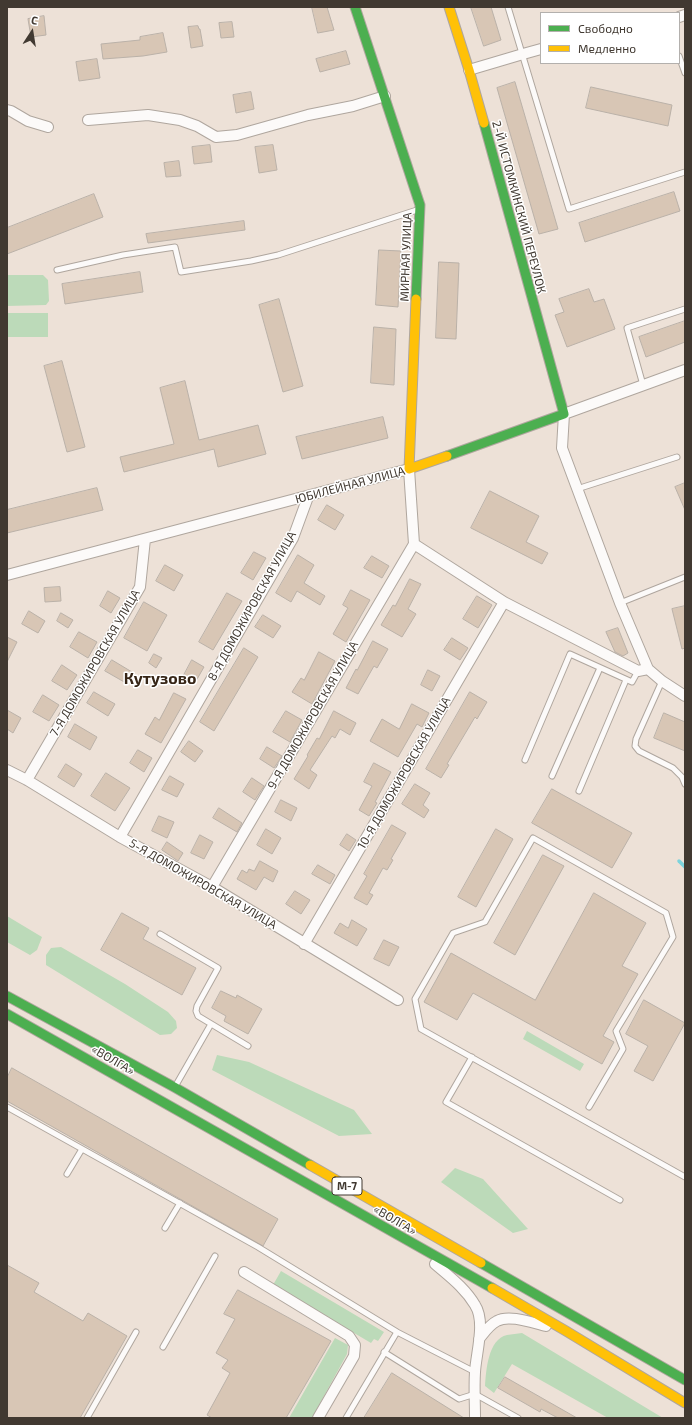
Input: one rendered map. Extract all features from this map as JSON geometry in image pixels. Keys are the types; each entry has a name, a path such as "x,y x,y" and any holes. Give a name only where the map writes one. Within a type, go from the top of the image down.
{"main road":[{"name":"МИРНАЯ УЛИЦА","path":"355,7 420,205 409,469"},
{"name":"2-Й ИСТОМКИНСКИЙ ПЕРЕУЛОК","path":"449,7 469,70 564,414"},
{"name":"ЮБИЛЕЙНАЯ УЛИЦА","path":"409,469 564,414"},
{"name":"«ВОЛГА»","path":"7,996 174,1087 685,1380"},
{"name":"«ВОЛГА»","path":"7,1014 566,1330 685,1403"}],"street":[{"path":"469,70 540,49"},
{"path":"88,120 148,115 180,120 198,126 216,137 237,135 308,115 353,106 385,96"},
{"path":"7,110 28,121 48,128"},
{"name":"ЮБИЛЕЙНАЯ УЛИЦА","path":"564,414 685,370"},
{"path":"564,414 562,448 620,603 648,669 662,681 685,696"},
{"path":"409,469 414,544 504,602 638,671 648,669"},
{"name":"ЮБИЛЕЙНАЯ УЛИЦА","path":"7,575 308,497 409,469"},
{"name":"8-Я ДОМОЖИРОВСКАЯ УЛИЦА","path":"120,837 293,538 308,497"},
{"name":"7-Я ДОМОЖИРОВСКАЯ УЛИЦА","path":"27,780 140,587 145,539"},
{"name":"9-Я ДОМОЖИРОВСКАЯ УЛИЦА","path":"212,887 414,544"},
{"name":"10-Я ДОМОЖИРОВСКАЯ УЛИЦА","path":"304,944 504,602"},
{"name":"5-Я ДОМОЖИРОВСКАЯ УЛИЦА","path":"7,770 27,780 120,837 212,887 398,1000"},
{"path":"409,1242 463,1288 476,1307 479,1320 479,1339 475,1372 475,1418"},
{"path":"244,1272 349,1336 354,1345 354,1356 318,1418"},
{"path":"479,1339 497,1320 513,1318 566,1330"}],"lane":[{"path":"508,7 569,209 685,172"},
{"path":"680,59 685,73"},
{"path":"57,270 123,255 175,247 181,272 232,265 278,255 420,210"},
{"path":"643,385 628,328 685,309"},
{"path":"577,489 677,457"},
{"path":"620,603 685,577"},
{"path":"525,760 570,654 632,682 638,671"},
{"path":"552,776 600,668"},
{"path":"579,791 626,680"},
{"path":"662,681 636,739 636,746 639,751 673,768 678,772 685,784"},
{"path":"589,1107 623,1049 616,1031 673,937 666,913 533,838 485,922 453,933 414,999 421,1029 685,1177"},
{"path":"160,934 218,968 197,1006 196,1011 198,1016 248,1046"},
{"path":"174,1087 212,1024"},
{"path":"472,1057 446,1102 620,1200"},
{"path":"7,1107 258,1247 396,1332 475,1372"},
{"path":"67,1174 82,1149"},
{"path":"165,1228 180,1203"},
{"path":"163,1347 215,1256"},
{"path":"87,1418 136,1332"},
{"path":"346,1418 396,1332"},
{"path":"384,1352 459,1399 475,1394 518,1418"}],"green space":[{"path":"7,275 43,275 48,280 49,301 46,305 7,306"},
{"path":"7,313 48,313 48,337 7,337"},
{"path":"7,916 42,937 37,950 30,955 7,942"},
{"path":"61,947 125,984 168,1012 176,1021 177,1028 171,1034 160,1035 46,965 46,955 51,948"},
{"path":"527,1031 584,1064 580,1071 523,1039"},
{"path":"217,1055 249,1062 354,1110 372,1134 339,1136 212,1070"},
{"path":"455,1168 483,1179 528,1229 513,1233 441,1182"},
{"path":"281,1271 384,1332 378,1341 374,1339 371,1343 273,1285"},
{"path":"522,1333 663,1418 608,1418 512,1364 494,1393 485,1386 487,1364 492,1349 501,1338 507,1335"},
{"path":"335,1338 348,1345 347,1354 312,1418 289,1418"}],"building":[{"path":"312,7 327,7 334,30 318,33"},
{"path":"471,7 491,7 501,40 484,46"},
{"path":"44,16 46,35 31,37 28,19"},
{"path":"232,22 234,37 221,38 219,23"},
{"path":"198,26 200,29 203,46 191,48 188,27"},
{"path":"163,33 167,52 143,56 103,59 101,44 140,40 140,37"},
{"path":"346,51 350,64 320,72 316,59"},
{"path":"97,59 100,78 79,81 76,62"},
{"path":"515,82 558,229 539,234 497,88"},
{"path":"591,87 672,105 668,126 586,108"},
{"path":"251,92 254,109 236,113 233,95"},
{"path":"210,145 212,162 194,164 192,147"},
{"path":"273,145 277,170 259,173 255,147"},
{"path":"179,161 181,176 166,177 164,163"},
{"path":"674,192 680,211 585,242 579,223"},
{"path":"94,194 103,217 7,254 7,228"},
{"path":"244,221 245,230 148,243 146,234"},
{"path":"379,250 401,251 398,307 376,305"},
{"path":"439,262 459,263 456,339 436,338"},
{"path":"140,272 143,292 65,304 62,284"},
{"path":"589,289 594,302 604,299 615,329 567,347 555,315 564,312 559,299"},
{"path":"279,299 303,386 283,392 259,305"},
{"path":"685,321 685,342 646,357 639,337"},
{"path":"374,327 396,329 394,385 371,383"},
{"path":"62,361 85,447 67,452 44,366"},
{"path":"185,381 199,440 258,425 266,454 218,467 214,449 124,472 120,457 174,444 160,388"},
{"path":"383,417 388,438 302,459 296,437"},
{"path":"685,483 685,510 675,487"},
{"path":"97,488 103,510 7,533 7,510"},
{"path":"490,491 539,516 526,542 548,553 542,564 471,528"},
{"path":"327,505 344,515 335,530 318,520"},
{"path":"254,552 266,558 253,580 241,573"},
{"path":"298,555 314,565 304,583 325,596 320,605 297,591 291,602 276,593"},
{"path":"372,556 389,566 382,578 364,568"},
{"path":"165,565 183,575 174,591 156,581"},
{"path":"410,579 421,584 408,609 416,614 402,637 381,625 393,605 395,606"},
{"path":"60,587 61,601 45,602 44,588"},
{"path":"351,590 370,600 346,642 333,634 348,608 343,605"},
{"path":"108,591 120,598 111,613 100,606"},
{"path":"227,593 242,601 213,650 199,642"},
{"path":"477,596 492,605 478,628 463,619"},
{"path":"144,602 167,615 147,651 124,638"},
{"path":"685,606 685,648 682,649 672,609"},
{"path":"29,611 45,621 38,633 22,624"},
{"path":"61,613 73,620 68,628 57,621"},
{"path":"263,615 281,626 273,638 255,627"},
{"path":"618,628 628,653 623,656 615,652 606,632"},
{"path":"79,632 97,642 88,658 70,647"},
{"path":"7,637 17,642 7,662"},
{"path":"452,638 468,648 460,660 444,650"},
{"path":"373,641 388,649 377,668 374,666 358,694 346,688"},
{"path":"244,648 258,657 214,731 200,722"},
{"path":"319,652 335,661 312,704 292,692 301,678 304,680"},
{"path":"154,654 162,658 156,668 149,663"},
{"path":"112,660 132,672 126,683 105,671"},
{"path":"192,660 204,667 196,681 184,675"},
{"path":"62,665 77,675 67,690 52,681"},
{"path":"428,670 440,676 432,691 421,685"},
{"path":"94,692 115,704 108,716 87,703"},
{"path":"470,692 487,702 477,719 475,717 447,764 449,765 441,778 426,769"},
{"path":"174,693 186,699 161,743 145,734 155,717 159,720"},
{"path":"43,695 59,705 49,721 33,712"},
{"path":"412,704 429,713 422,727 417,724 398,757 370,741 382,719 399,729"},
{"path":"7,710 21,718 13,733 7,729"},
{"path":"286,711 302,720 290,742 273,732"},
{"path":"334,711 356,723 350,735 340,729 335,738 332,736 310,770 317,775 309,789 294,779 317,738 319,739"},
{"path":"664,713 685,722 685,751 654,738"},
{"path":"75,724 97,737 90,750 68,737"},
{"path":"189,741 203,751 195,762 181,752"},
{"path":"267,747 282,756 274,768 260,759"},
{"path":"138,750 152,758 144,772 130,763"},
{"path":"374,763 391,772 375,802 377,803 369,816 359,810 372,786 364,782"},
{"path":"66,764 82,774 74,787 58,777"},
{"path":"106,773 130,788 115,811 91,796"},
{"path":"170,776 184,784 177,797 162,790"},
{"path":"252,778 264,786 255,800 243,792"},
{"path":"415,784 430,793 423,805 429,810 424,818 402,804"},
{"path":"552,789 632,833 612,868 532,823"},
{"path":"281,800 297,808 291,821 275,812"},
{"path":"219,808 242,823 237,832 213,818"},
{"path":"159,816 174,822 167,838 152,831"},
{"path":"392,825 406,833 391,859 393,860 387,870 383,868 369,893 373,895 367,905 354,898 367,876 364,874"},
{"path":"266,829 281,838 272,854 257,845"},
{"path":"496,829 513,839 476,907 458,897"},
{"path":"347,834 356,840 349,851 340,845"},
{"path":"200,835 213,842 204,859 191,853"},
{"path":"167,842 183,853 178,861 162,850"},
{"path":"543,855 564,866 515,955 494,943"},
{"path":"260,861 278,871 273,882 264,877 256,890 237,879 242,870 247,873 249,869 254,871"},
{"path":"318,865 335,875 330,884 312,874"},
{"path":"295,891 310,900 301,914 286,904"},
{"path":"594,893 646,923 622,966 638,974 603,1036 614,1042 602,1064 473,993 457,1020 424,1002 451,953 535,1000"},
{"path":"122,913 149,928 143,939 196,968 182,995 101,950"},
{"path":"352,920 367,929 357,946 334,933 340,923 348,928"},
{"path":"384,940 399,947 389,966 374,959"},
{"path":"221,991 236,998 237,995 262,1009 248,1034 224,1021 226,1016 212,1008"},
{"path":"644,1000 685,1023 653,1081 634,1071 648,1046 626,1034"},
{"path":"12,1068 278,1219 263,1246 7,1101 7,1078"},
{"path":"7,1265 39,1283 34,1292 83,1321 88,1313 127,1336 80,1418 7,1418"},
{"path":"238,1290 331,1341 286,1418 212,1418 207,1415 230,1373 222,1368 228,1360 216,1353 235,1319 224,1314"},
{"path":"392,1373 464,1418 364,1418"},
{"path":"505,1377 577,1418 558,1418 541,1409 540,1412 498,1388"}],"waterway":[{"path":"679,861 685,867"}],"traffic: fast":[{"path":"355,7 420,205 416,299"},
{"path":"447,456 564,414 484,123"},
{"path":"7,996 174,1087 310,1165"},
{"path":"7,1014 492,1288"},
{"path":"481,1263 685,1380"}],"traffic: slow":[{"path":"449,7 484,123"},
{"path":"416,299 409,469 447,456"},
{"path":"310,1165 481,1263"},
{"path":"492,1288 685,1403"}],"district":[{"name":"Кутузово","path":"160,679"}]}
